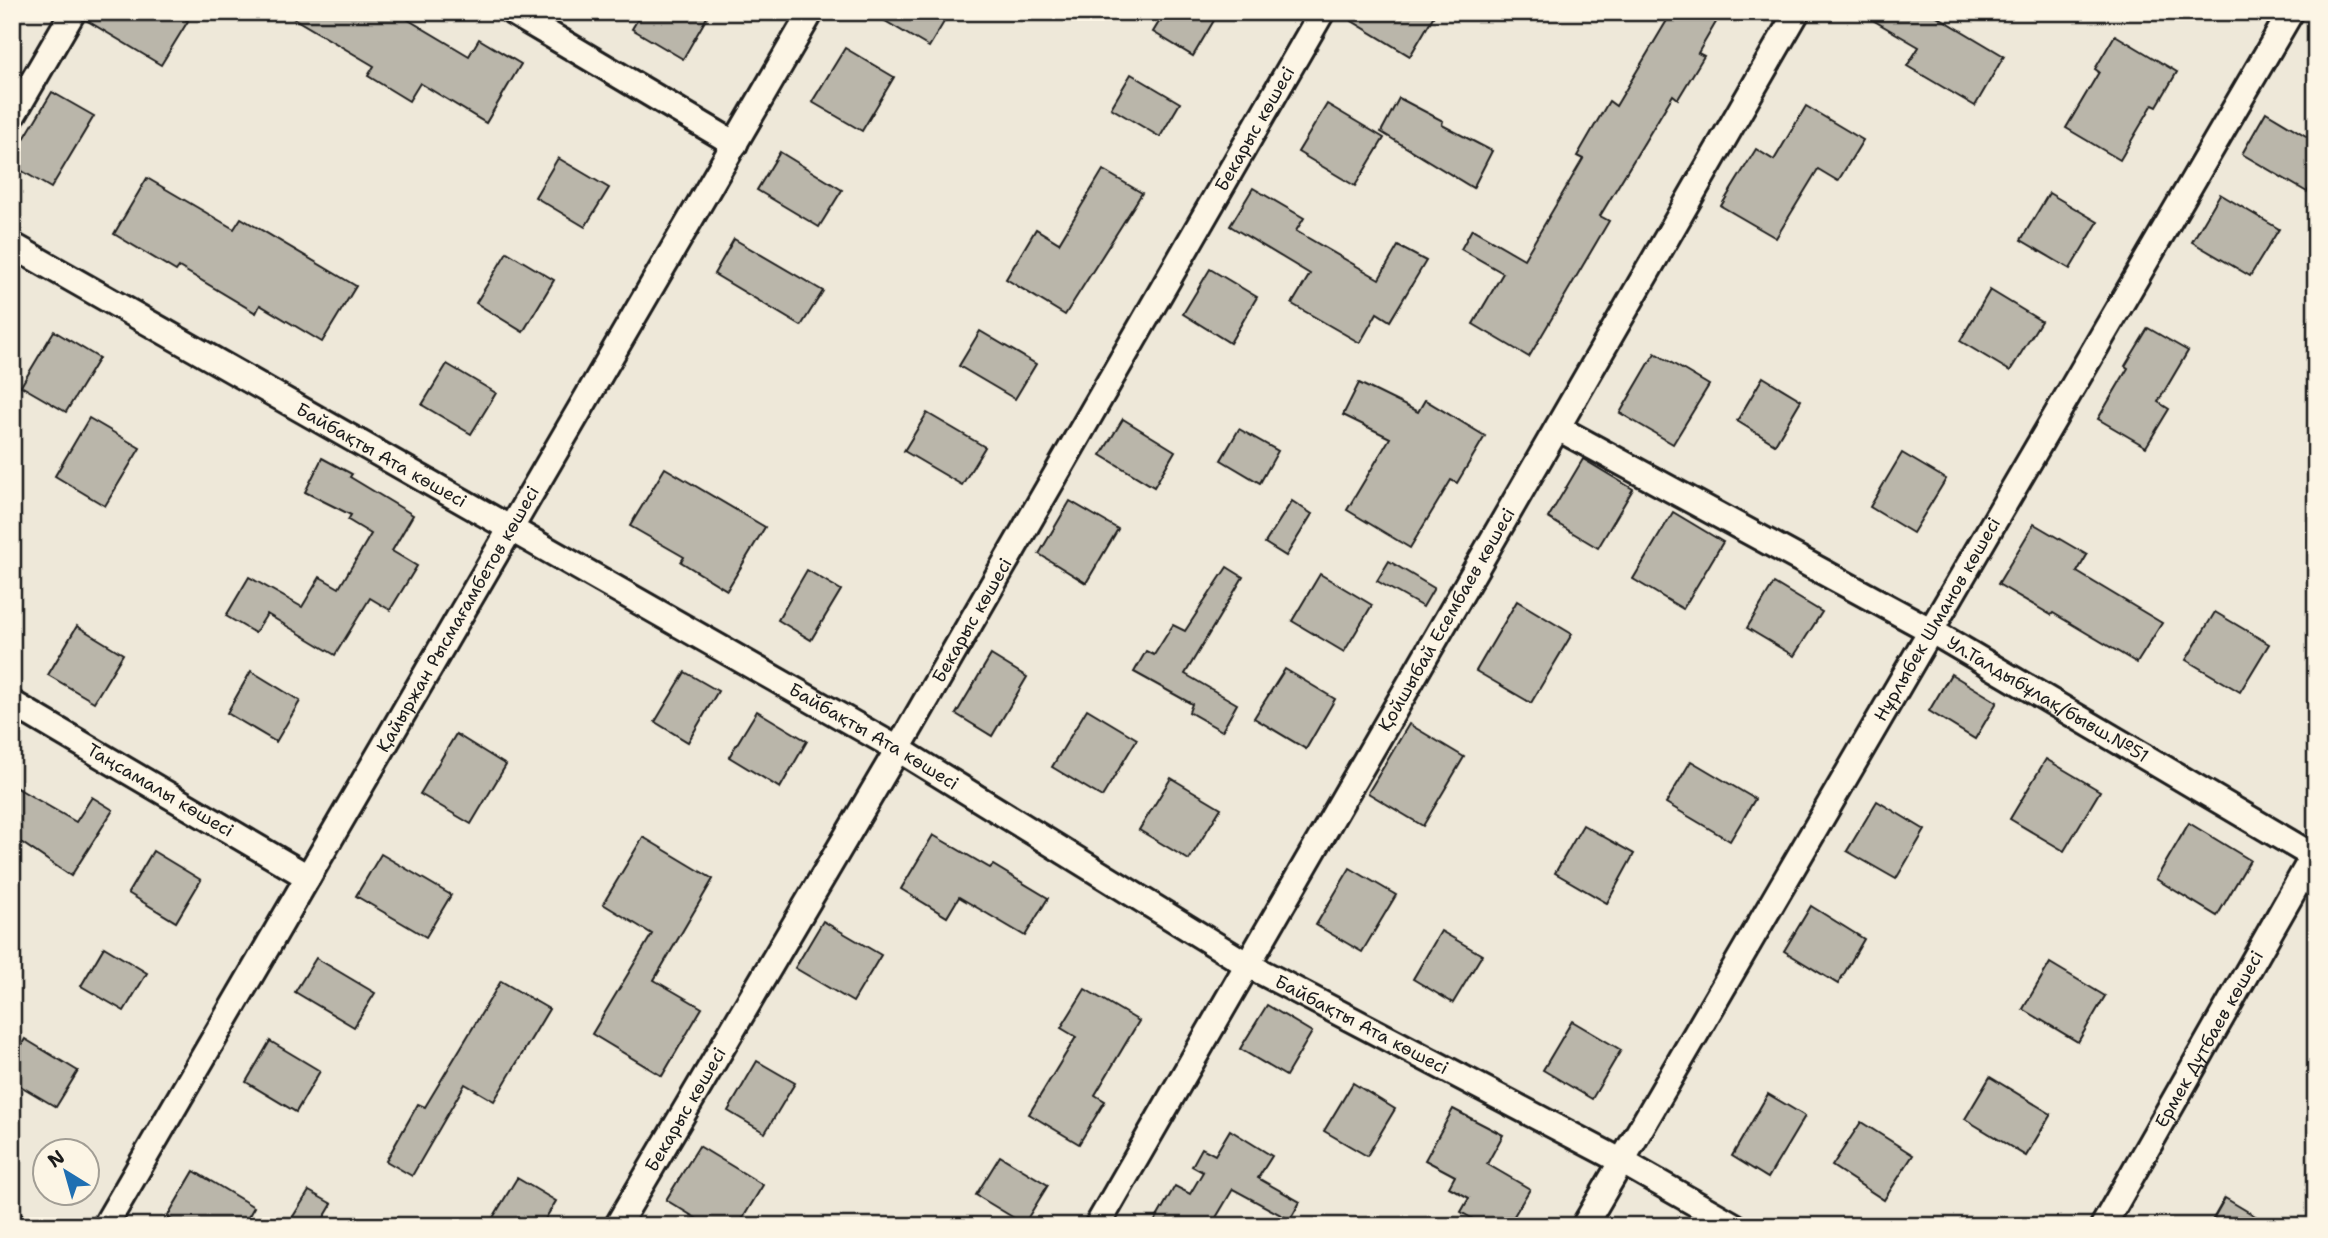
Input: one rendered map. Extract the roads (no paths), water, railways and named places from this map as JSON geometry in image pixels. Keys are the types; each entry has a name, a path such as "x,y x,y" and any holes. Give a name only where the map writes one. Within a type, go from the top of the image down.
{"street":[{"path":"12,117 73,12"},
{"path":"512,12 735,144"},
{"name":"Қайыржан Рысмағамбетов көшесі","path":"105,1226 811,12"},
{"name":"Бекарыс көшесі","path":"617,1226 898,749 1322,12"},
{"name":"Қойшыбай Есембаев көшесі","path":"1097,1226 1797,12"},
{"name":"Нұрлыбек Шманов көшесі","path":"1584,1226 2291,12"},
{"name":"Байбақты Ата көшесі","path":"12,245 898,749 1248,965 1621,1161 1735,1226"},
{"name":"Ул.Талдыбұлақ/бывш.№51","path":"1558,428 1930,630 2314,853"},
{"name":"Таңсамалы көшесі","path":"12,703 308,877"},
{"name":"Ермек Дүтбаев көшесi","path":"2103,1226 2314,853"}]}
